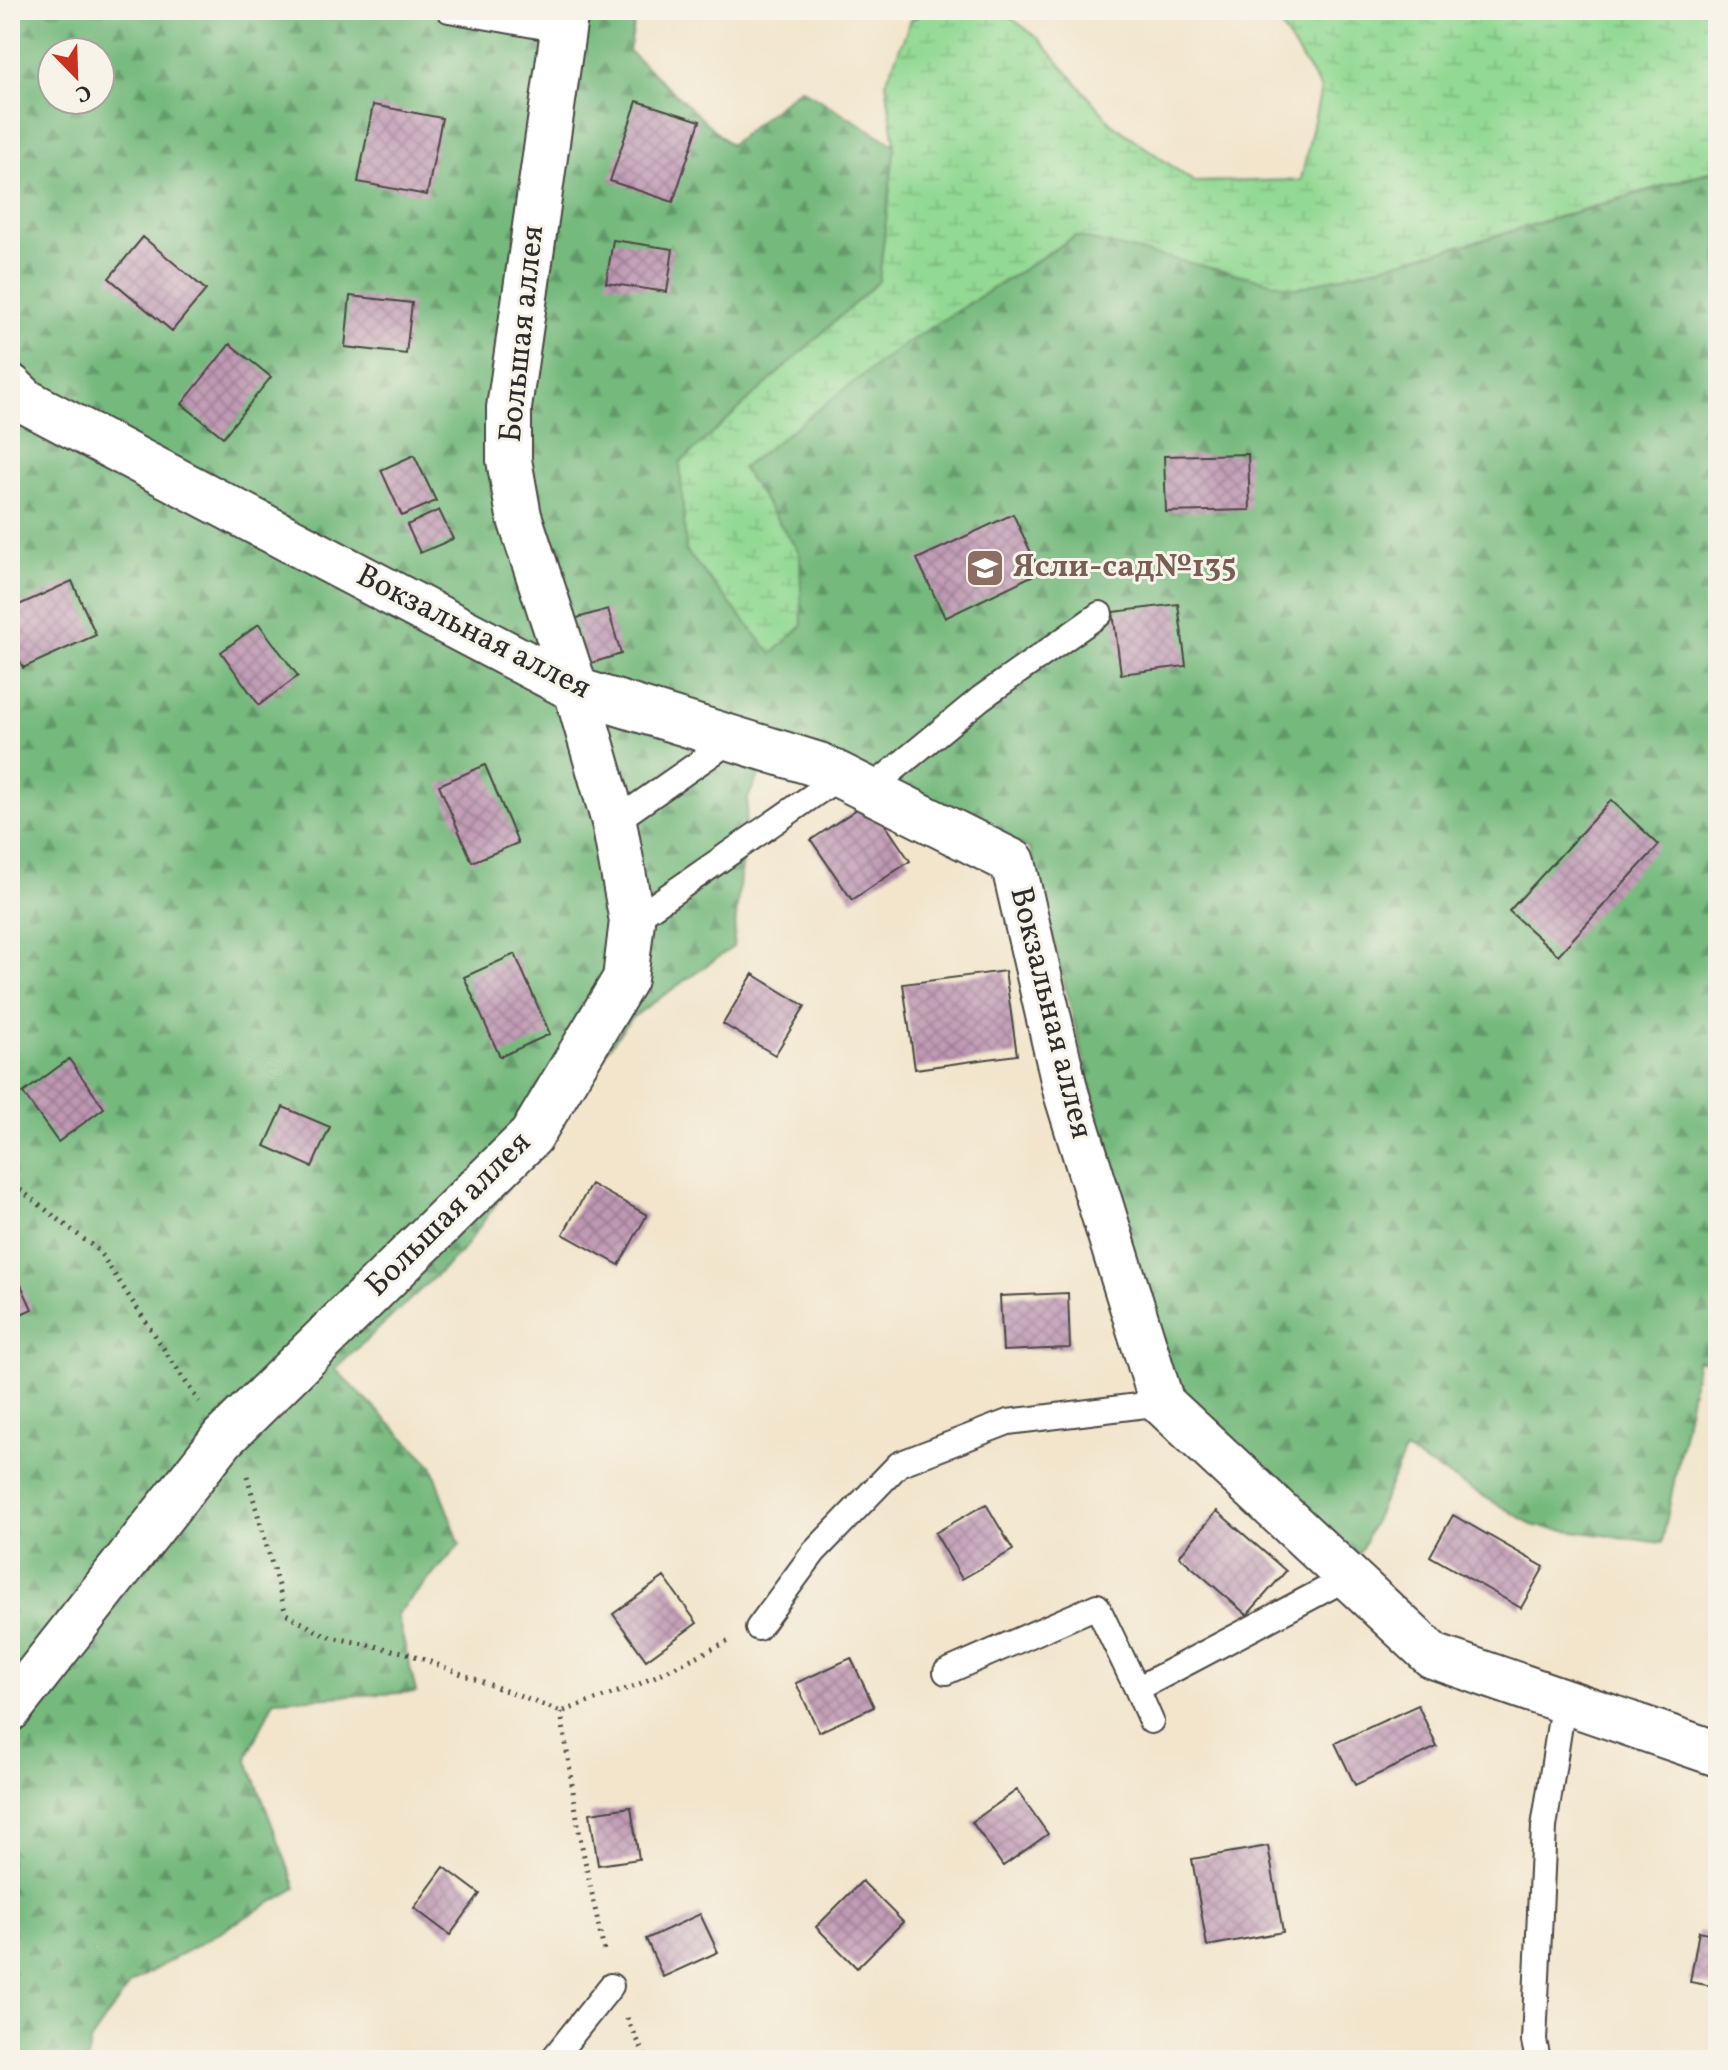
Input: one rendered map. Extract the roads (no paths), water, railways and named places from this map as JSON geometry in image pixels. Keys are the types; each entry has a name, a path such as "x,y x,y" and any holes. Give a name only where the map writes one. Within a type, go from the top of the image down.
{"street":[{"name":"Большая аллея","path":"10,1709 223,1438 531,1136 625,979 632,921 614,822 576,690 519,516 509,460 509,408 564,20"},
{"name":"Вокзальная аллея","path":"10,386 27,402 576,690 819,765 1013,862 1066,1093 1162,1403 1433,1656 1565,1693 1718,1754"}],"lane":[{"path":"449,10 564,20"},
{"path":"632,921 852,781 880,781 981,698 1100,614"},
{"path":"614,822 733,739"},
{"path":"758,1628 814,1552 899,1464 1008,1422 1162,1403"},
{"path":"1137,1689 1347,1578"},
{"path":"946,1672 1097,1606 1151,1721"},
{"path":"1538,2060 1534,2041 1544,1827 1565,1693"},
{"path":"552,2060 611,1986"}],"place":[{"name":"Ясли-сад№135","path":"985,568"}]}
